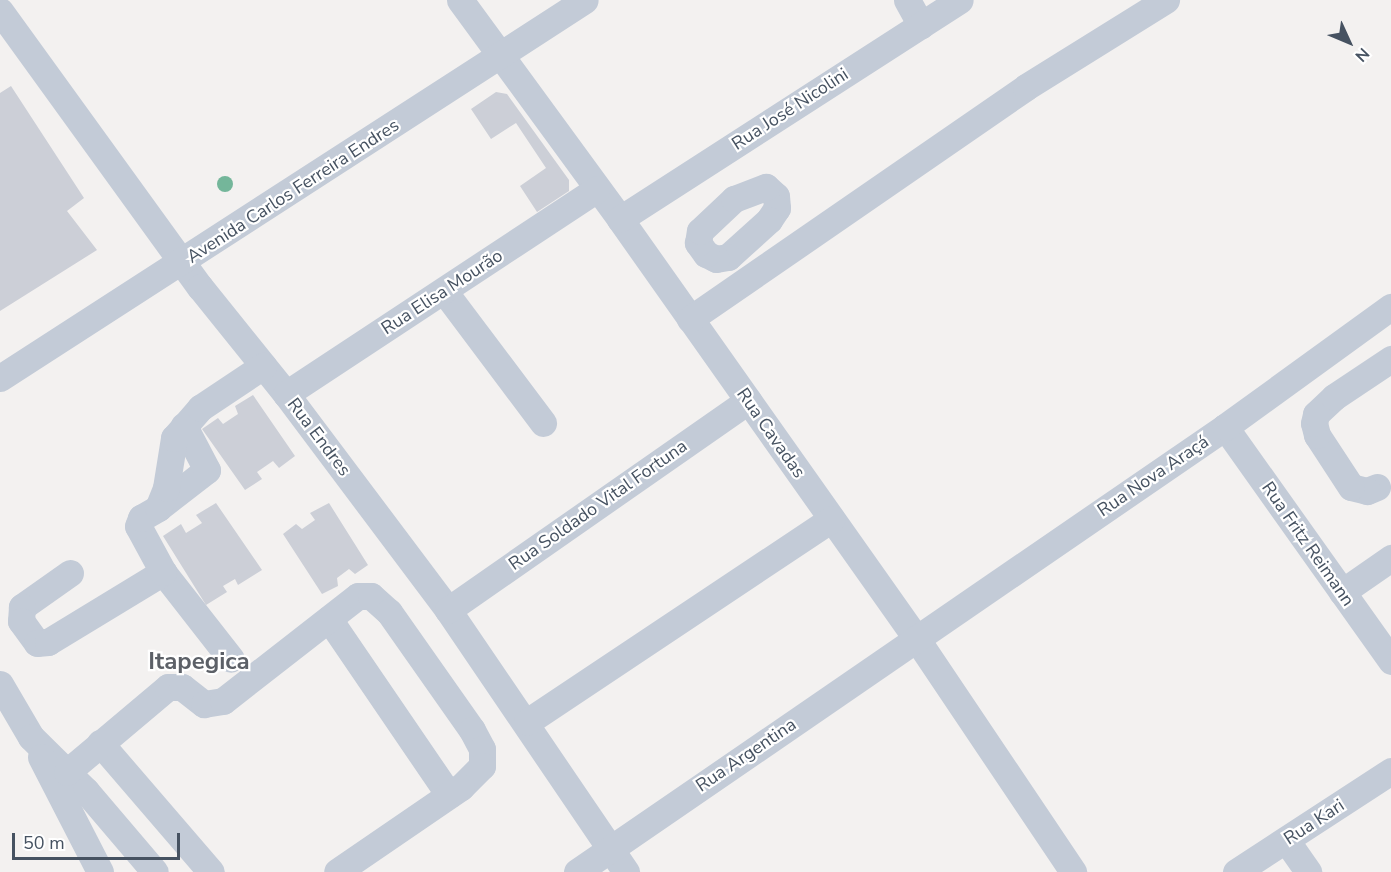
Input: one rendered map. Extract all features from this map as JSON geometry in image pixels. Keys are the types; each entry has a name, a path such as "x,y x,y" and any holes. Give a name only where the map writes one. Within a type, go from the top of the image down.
{"street":[{"name":"Rua Cavadas","path":"460,0 620,219 916,638 1073,872"},
{"name":"Avenida Carlos Ferreira Endres","path":"0,378 182,263 585,0"},
{"path":"907,0 921,25"},
{"name":"Rua José Nicolini","path":"620,219 960,0"},
{"path":"690,319 744,279 1026,87 1166,0"},
{"name":"Rua Endres","path":"0,11 182,263 286,394 448,610 527,722 626,872"},
{"name":"Rua Elisa Mourão","path":"286,394 597,189"},
{"path":"728,257 744,279"},
{"path":"444,291 543,423"},
{"name":"Rua Nova Araçá","path":"916,638 1225,427 1389,308"},
{"path":"1386,483 1367,491 1352,487 1317,435 1314,423 1316,414 1334,397 1391,359"},
{"path":"158,508 166,488 174,438 200,408 263,366"},
{"name":"Rua Soldado Vital Fortuna","path":"448,610 748,401"},
{"path":"184,426 207,470 158,508 141,518 138,525 163,572 231,659"},
{"name":"Rua Fritz Reimann","path":"1225,427 1391,661"},
{"path":"527,722 831,519"},
{"path":"1342,592 1391,558"},
{"path":"70,573 22,607 21,621 37,643 48,642 163,572"},
{"path":"67,772 168,687 182,687 204,704 223,701 358,597 371,596 381,602 472,730 482,749 482,766 449,795 338,872"},
{"path":"329,620 449,795"},
{"name":"Rua Argentina","path":"577,872 916,638"},
{"path":"0,684 31,737 99,870 136,847"},
{"path":"31,737 67,772 136,847 155,872"},
{"path":"100,743 211,872"},
{"name":"Rua Kari","path":"1236,872 1391,771"},
{"path":"1286,840 1308,872"}],"building":[{"path":"11,86 84,198 67,211 97,250 0,311 0,93"},
{"path":"496,92 507,94 569,180 569,191 537,212 520,186 546,168 516,123 491,139 471,109"},
{"path":"253,395 295,456 279,468 273,461 257,472 262,479 245,490 202,429 218,418 223,424 238,414 235,406"},
{"path":"216,503 262,570 238,585 235,579 223,586 227,592 206,605 163,536 181,524 186,533 202,523 196,515"},
{"path":"329,503 368,565 355,574 349,569 337,578 338,586 322,594 283,534 296,524 302,529 315,520 310,513"}],"district":[{"name":"Itapegica","path":"199,662"}]}
